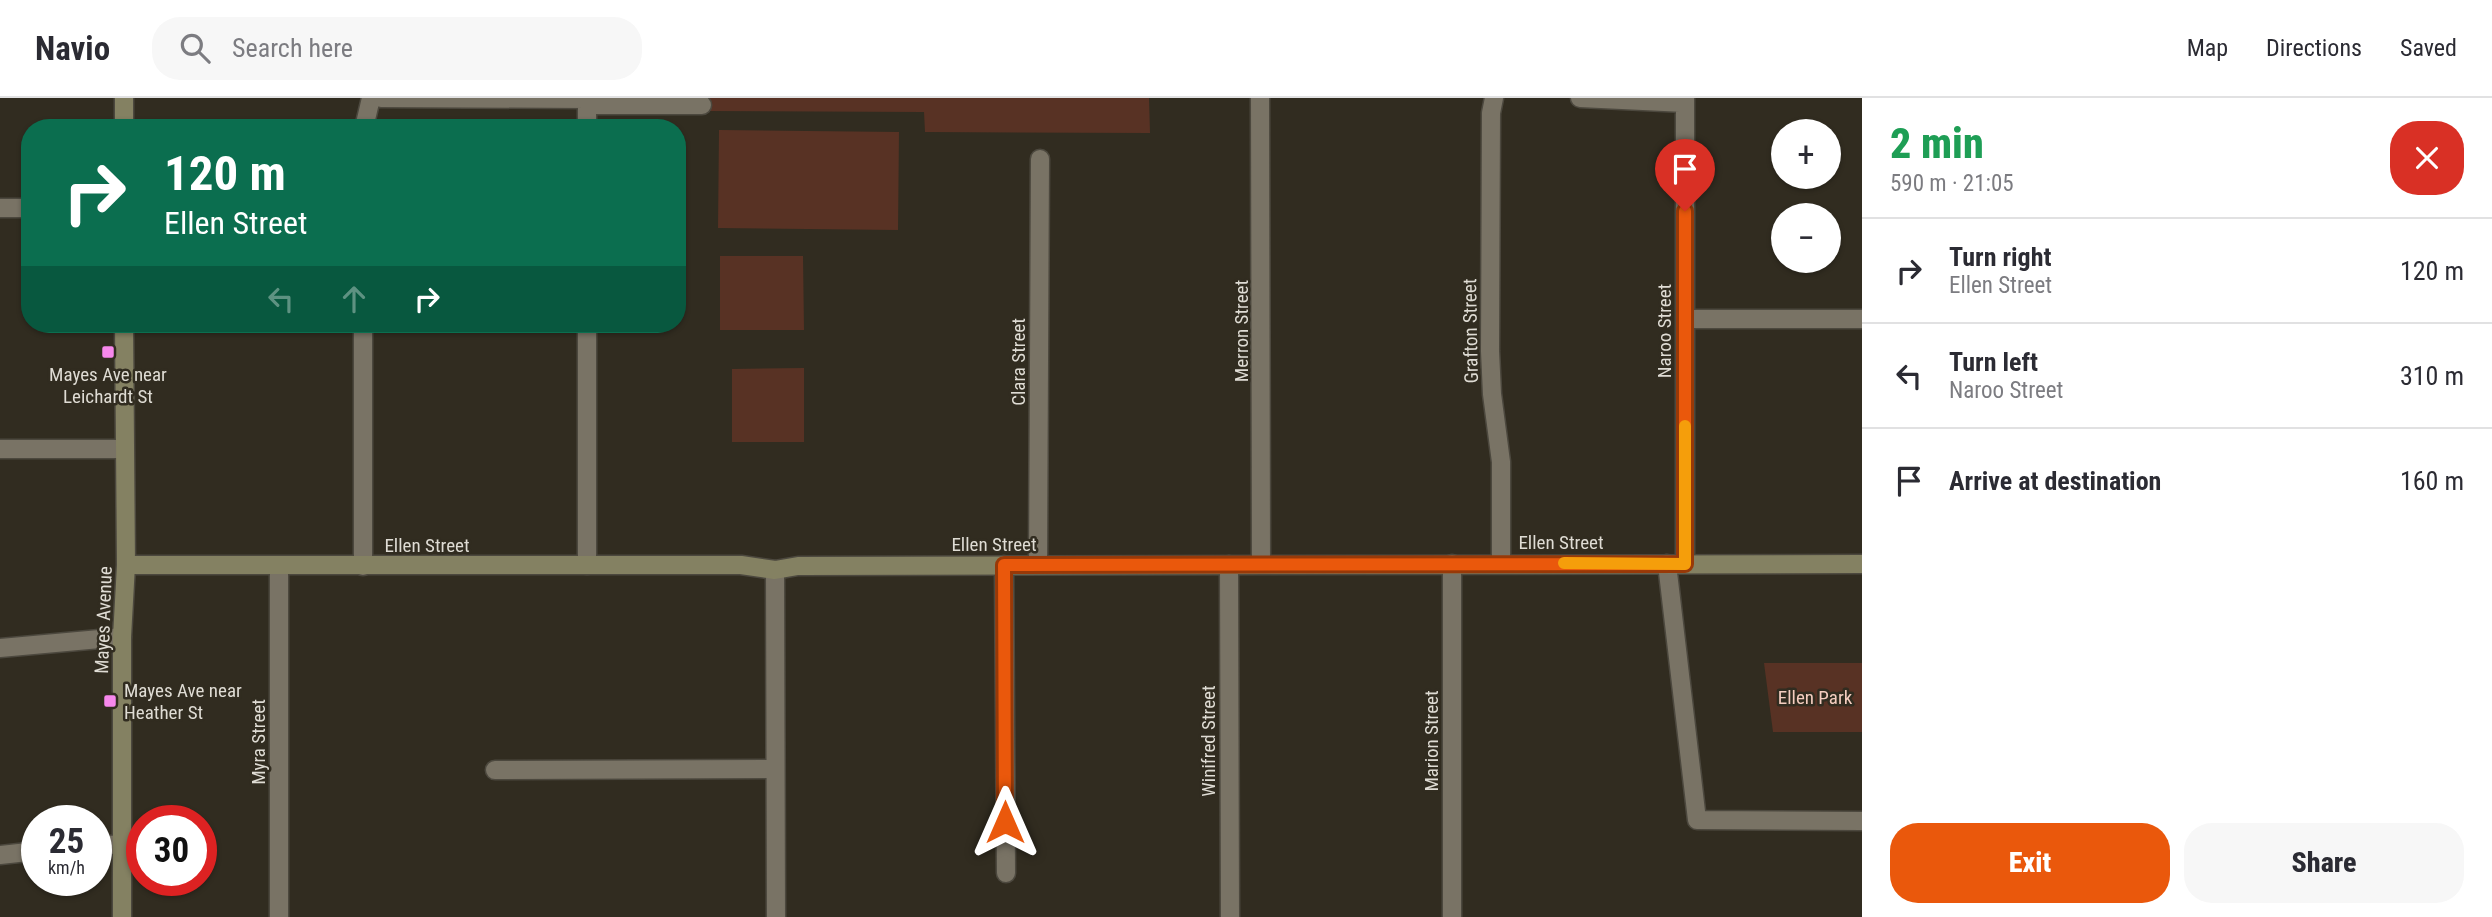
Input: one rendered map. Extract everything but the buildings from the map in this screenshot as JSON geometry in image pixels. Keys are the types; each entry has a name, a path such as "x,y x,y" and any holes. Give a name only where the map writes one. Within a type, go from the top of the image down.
{"street":[{"path":"124,98 124,119"},
{"path":"366,119 372,98"},
{"path":"381,98 587,98 597,105 702,105"},
{"path":"587,98 587,119"},
{"name":"Merron Street","path":"1260,98 1261,564"},
{"name":"Grafton Street","path":"1494,98 1491,113 1490,351 1492,394 1502,462 1502,563"},
{"path":"1580,98 1685,101"},
{"name":"Naroo Street","path":"1685,101 1685,319 1676,564 1696,821 1862,821"},
{"name":"Clara Street","path":"1038,565 1040,159"},
{"path":"0,208 21,208"},
{"path":"1685,319 1862,319"},
{"name":"Mayes Avenue","path":"122,917 122,637 126,565 124,333"},
{"path":"363,333 363,566"},
{"path":"587,333 587,565"},
{"path":"0,449 124,449"},
{"name":"Marion Street","path":"1451,564 1452,917"},
{"name":"Ellen Street","path":"126,565 741,565 775,570 798,566 1862,564"},
{"path":"1004,565 1006,873"},
{"name":"Winifred Street","path":"1229,565 1230,917"},
{"name":"Myra Street","path":"279,566 279,917"},
{"path":"775,570 776,917"},
{"path":"0,648 122,637"},
{"path":"495,770 775,769"},
{"path":"112,845 122,844"},
{"path":"0,855 21,853"}],"green space":[{"path":"703,98 1149,98 1150,133 925,132 924,112 703,111"},
{"path":"719,130 899,132 898,230 718,228"},
{"path":"720,256 803,256 804,330 720,330"},
{"path":"804,368 804,442 732,442 732,369"},
{"name":"Ellen Park","path":"1764,663 1862,663 1862,732 1773,732"}],"slow traffic":[{"path":"1564,563 1685,564 1685,426"}],"place":[{"name":"Mayes Ave near Leichardt St","path":"108,352"},
{"name":"Mayes Ave near Heather St","path":"110,701"}],"route":[{"path":"1005,822 1004,565 1685,564 1685,211"}]}
